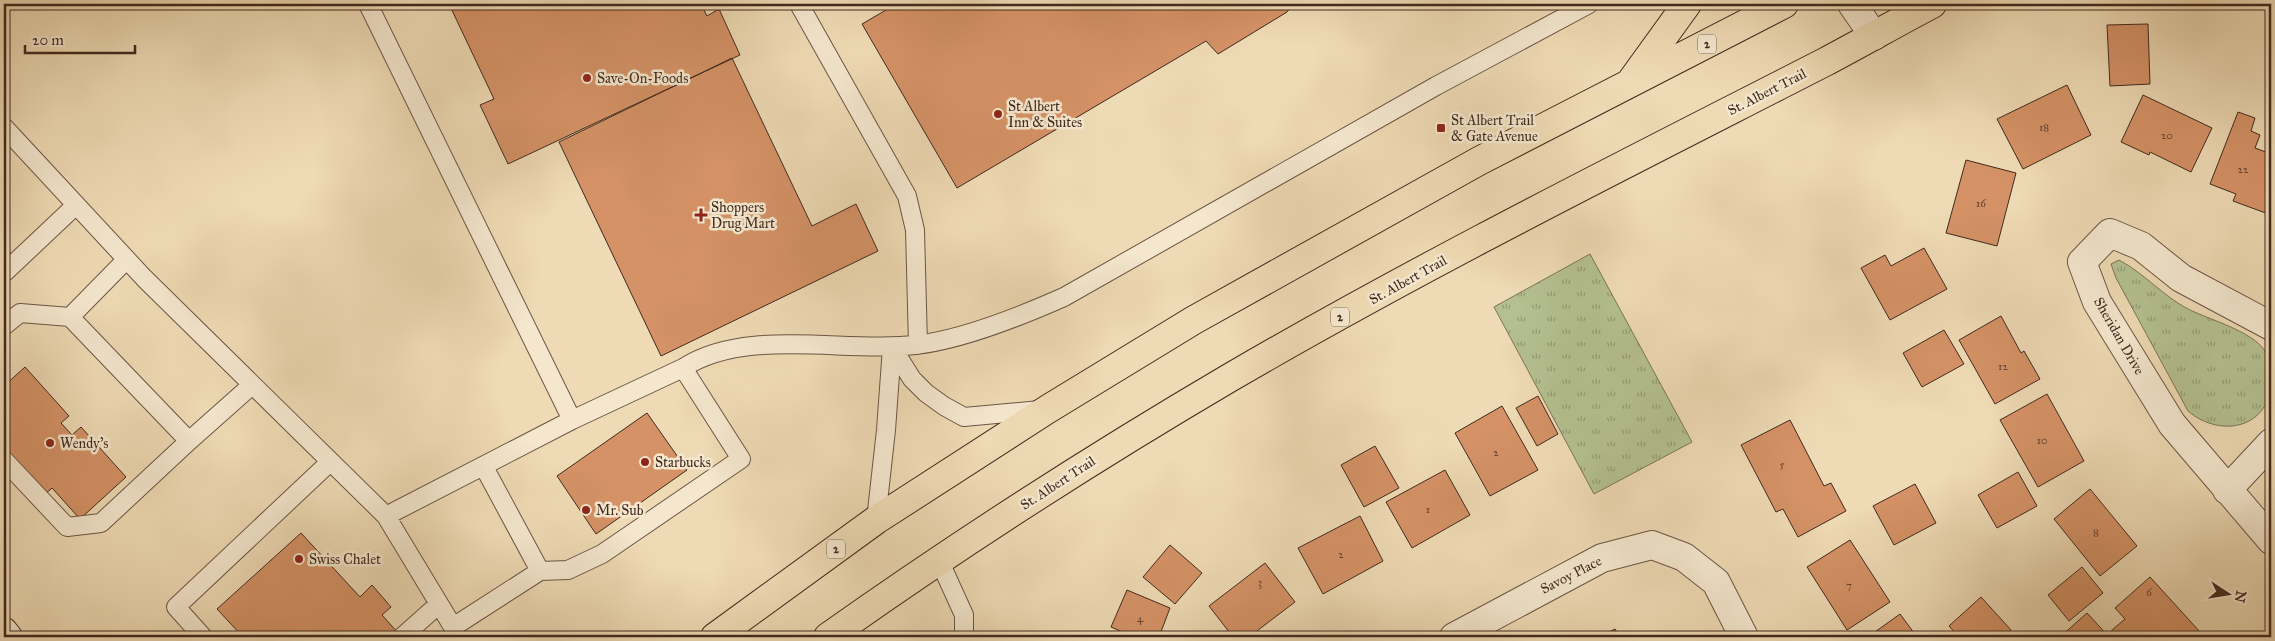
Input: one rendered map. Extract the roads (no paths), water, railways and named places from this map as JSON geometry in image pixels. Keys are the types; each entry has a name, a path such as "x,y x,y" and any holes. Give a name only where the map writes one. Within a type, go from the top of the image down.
{"main road":[{"path":"1629,84 1687,4"},
{"name":"2","path":"715,637 876,520 1048,409 1202,315 1479,161 1784,4"},
{"name":"St. Albert Trail","path":"828,637 940,560 1100,456 1233,376 1502,228 1874,36 1923,6"}],"street":[{"path":"1852,4 1874,36"},
{"name":"Sheridan Drive","path":"2271,326 2181,278 2141,246 2110,233 2082,262 2097,302 2172,424 2271,540"},
{"path":"2227,490 2271,443"},
{"name":"Savoy Place","path":"1454,637 1602,558 1652,545 1684,557 1716,582 1744,637"},
{"path":"4,632 8,637"}],"lane":[{"path":"368,4 572,420"},
{"path":"799,4 907,196 915,237 918,345"},
{"path":"386,516 572,420 683,368 694,361 735,348 762,345 892,347 918,345 987,327 1064,297 1436,86 1589,4"},
{"path":"7,138 126,260 386,516 453,627 540,571 568,570 602,554 741,459 683,368"},
{"path":"4,273 75,206"},
{"path":"70,316 126,260"},
{"path":"4,326 20,313 70,316 189,441"},
{"path":"892,347 912,379 926,393 964,417 1048,409"},
{"path":"876,520 886,430 892,347"},
{"path":"4,460 67,527 102,523 252,385"},
{"path":"203,637 176,607 330,462"},
{"path":"484,467 540,571"},
{"path":"940,560 964,615 964,637"},
{"path":"402,637 439,604"}],"place":[{"name":"Save-On-Foods","path":"587,78"},
{"name":"St Albert Inn & Suites","path":"998,114"},
{"name":"St Albert Trail & Gate Avenue","path":"1441,128"},
{"name":"Shoppers Drug Mart","path":"701,215"},
{"name":"Wendy's","path":"50,443"},
{"name":"Starbucks","path":"645,462"},
{"name":"Mr. Sub","path":"586,510"},
{"name":"Swiss Chalet","path":"299,559"}]}
